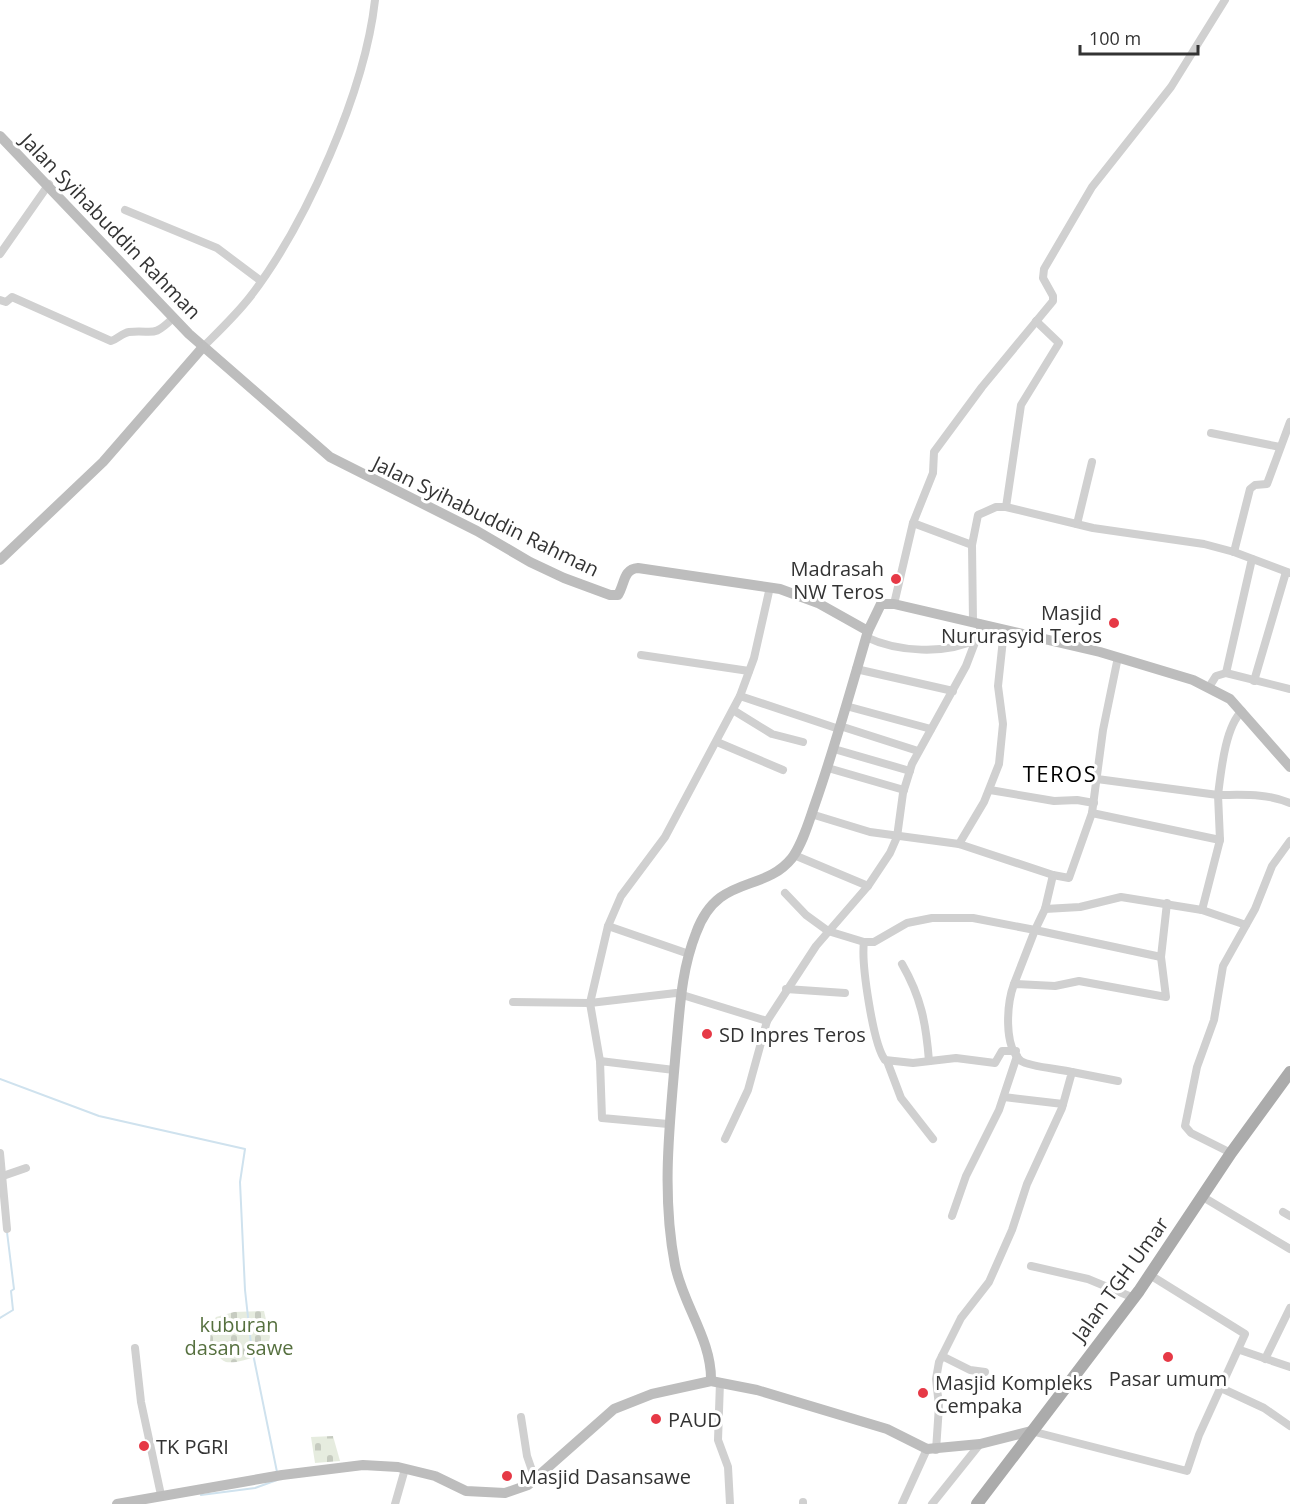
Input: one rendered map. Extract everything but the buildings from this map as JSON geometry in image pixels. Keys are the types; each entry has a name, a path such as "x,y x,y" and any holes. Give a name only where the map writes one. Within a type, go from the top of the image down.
{"main road":[{"name":"Jalan TGH Umar","path":"977,1504 1134,1298 1231,1153 1288,1079"}],"street":[{"path":"0,560 103,462 203,347 240,309 261,281 294,228 340,127 369,38 375,0"},
{"path":"894,604 913,523 933,473 934,452 982,387 1054,299 1044,282 1044,269 1092,187 1171,87 1225,0"},
{"name":"Jalan Syihabuddin Rahman","path":"0,136 49,184 107,249 203,347 341,465 477,531 564,578 615,596 621,592 626,574 633,568 770,587 818,603 867,634"},
{"path":"0,254 49,184"},
{"path":"125,210 217,248 261,281"},
{"path":"0,300 7,302 12,297 111,341 127,332 153,333 162,329 173,318"},
{"path":"1006,507 1020,405 1059,342 1036,321"},
{"path":"1234,552 1250,489 1255,485 1267,484 1290,422"},
{"path":"1211,433 1280,447"},
{"path":"1077,524 1092,462"},
{"path":"725,1139 751,1081 767,1021 828,931 881,869 897,837 904,790 918,751 954,691 977,639 972,545 978,515 996,507 1006,507 1077,524 1204,544 1234,552 1288,573 1254,681"},
{"path":"913,523 972,545"},
{"path":"1226,673 1252,559"},
{"path":"668,1124 602,1118 600,1061 590,1003 608,926 621,896 665,837 741,696 770,587"},
{"path":"730,1504 728,1467 717,1436 716,1382 683,1295 673,1252 667,1199 668,1124 680,993 689,954 702,916 710,905 737,888 781,869 794,855 812,814 828,768 867,634 881,604 894,604 977,623 1168,670 1209,687 1230,699 1290,767"},
{"path":"959,844 990,790 999,764 1003,734 998,686 1004,630"},
{"path":"867,634 886,646 915,648 954,647 977,639"},
{"path":"641,655 749,671"},
{"path":"812,814 870,832 959,844 1053,875 1069,878 1092,813 1118,657"},
{"path":"856,669 954,691"},
{"path":"1209,687 1216,676 1226,673 1290,689"},
{"path":"741,696 918,751"},
{"path":"846,706 931,729"},
{"path":"733,710 772,734 803,742"},
{"path":"1202,910 1220,840 1218,795 1229,738 1236,718 1242,711"},
{"path":"717,742 783,770"},
{"path":"834,749 910,771"},
{"path":"828,768 904,790"},
{"path":"1097,779 1218,795 1274,797 1290,803"},
{"path":"990,790 1054,801 1077,800 1094,803"},
{"path":"1092,813 1220,840"},
{"path":"1231,1153 1191,1133 1185,1122 1197,1067 1214,1020 1223,966 1246,926 1269,872 1290,841"},
{"path":"794,855 868,886"},
{"path":"1053,875 1045,909 1009,999 1007,1020 1017,1054 1025,1063 1118,1081"},
{"path":"785,892 806,915 828,931 864,942 874,942 906,923 939,917 973,918 1161,957"},
{"path":"1045,909 1080,907 1121,897 1202,910 1246,926"},
{"path":"1014,984 1055,986 1079,981 1165,997 1161,957 1167,903"},
{"path":"608,926 689,954"},
{"path":"864,942 863,970 875,1034 883,1058 887,1060 901,1098 933,1139"},
{"path":"902,964 918,995 927,1029 929,1061"},
{"path":"786,990 845,993"},
{"path":"513,1002 590,1003 680,993 767,1021"},
{"path":"887,1060 929,1061 956,1058 995,1064 1002,1051 1017,1054"},
{"path":"952,1216 966,1176 1004,1097 1017,1054"},
{"path":"600,1061 674,1070"},
{"path":"902,1504 931,1449 939,1406 936,1373 942,1356 961,1318 989,1282 1012,1230 1027,1184 1063,1104 1072,1072"},
{"path":"1004,1097 1063,1104"},
{"path":"0,1154 4,1176 4,1223"},
{"path":"4,1176 26,1168"},
{"path":"1203,1197 1290,1249"},
{"path":"1031,1266 1088,1280 1134,1298"},
{"path":"117,1504 147,1501 161,1495 181,1495 264,1483 360,1465 405,1469 435,1476 462,1490 513,1492 535,1479 614,1409 652,1394 716,1382 887,1429 931,1449 980,1444 1031,1431 1185,1472 1199,1435 1245,1337 1242,1330 1150,1275"},
{"path":"1265,1359 1290,1308"},
{"path":"135,1348 143,1412 161,1495"},
{"path":"1240,1350 1290,1367"},
{"path":"942,1356 970,1370 985,1372"},
{"path":"1221,1388 1264,1408 1290,1426"},
{"path":"521,1417 527,1456 535,1479"},
{"path":"932,1504 980,1444"},
{"path":"395,1504 405,1469"}],"green space":[{"name":"kuburan dasan sawe","path":"264,1311 270,1337 269,1341 262,1342 264,1351 241,1361 226,1362 221,1359 210,1343 211,1325 216,1317 234,1312"},
{"path":"333,1436 340,1461 315,1463 311,1437"}],"waterway":[{"path":"0,1079 99,1116 245,1149 240,1182 245,1290 251,1344 277,1472"},
{"path":"0,1318 13,1310 11,1291 14,1289 7,1232"},
{"path":"201,1495 255,1488 277,1480"}],"place":[{"name":"Madrasah NW Teros","path":"896,579"},
{"name":"Masjid Nururasyid Teros","path":"1114,623"},
{"name":"SD Inpres Teros","path":"707,1034"},
{"name":"Pasar umum","path":"1168,1357"},
{"name":"Masjid Kompleks Cempaka","path":"923,1393"},
{"name":"PAUD","path":"656,1419"},
{"name":"TK PGRI","path":"144,1446"},
{"name":"Masjid Dasansawe","path":"507,1476"}],"district":[{"name":"TEROS","path":"1060,773"}]}
